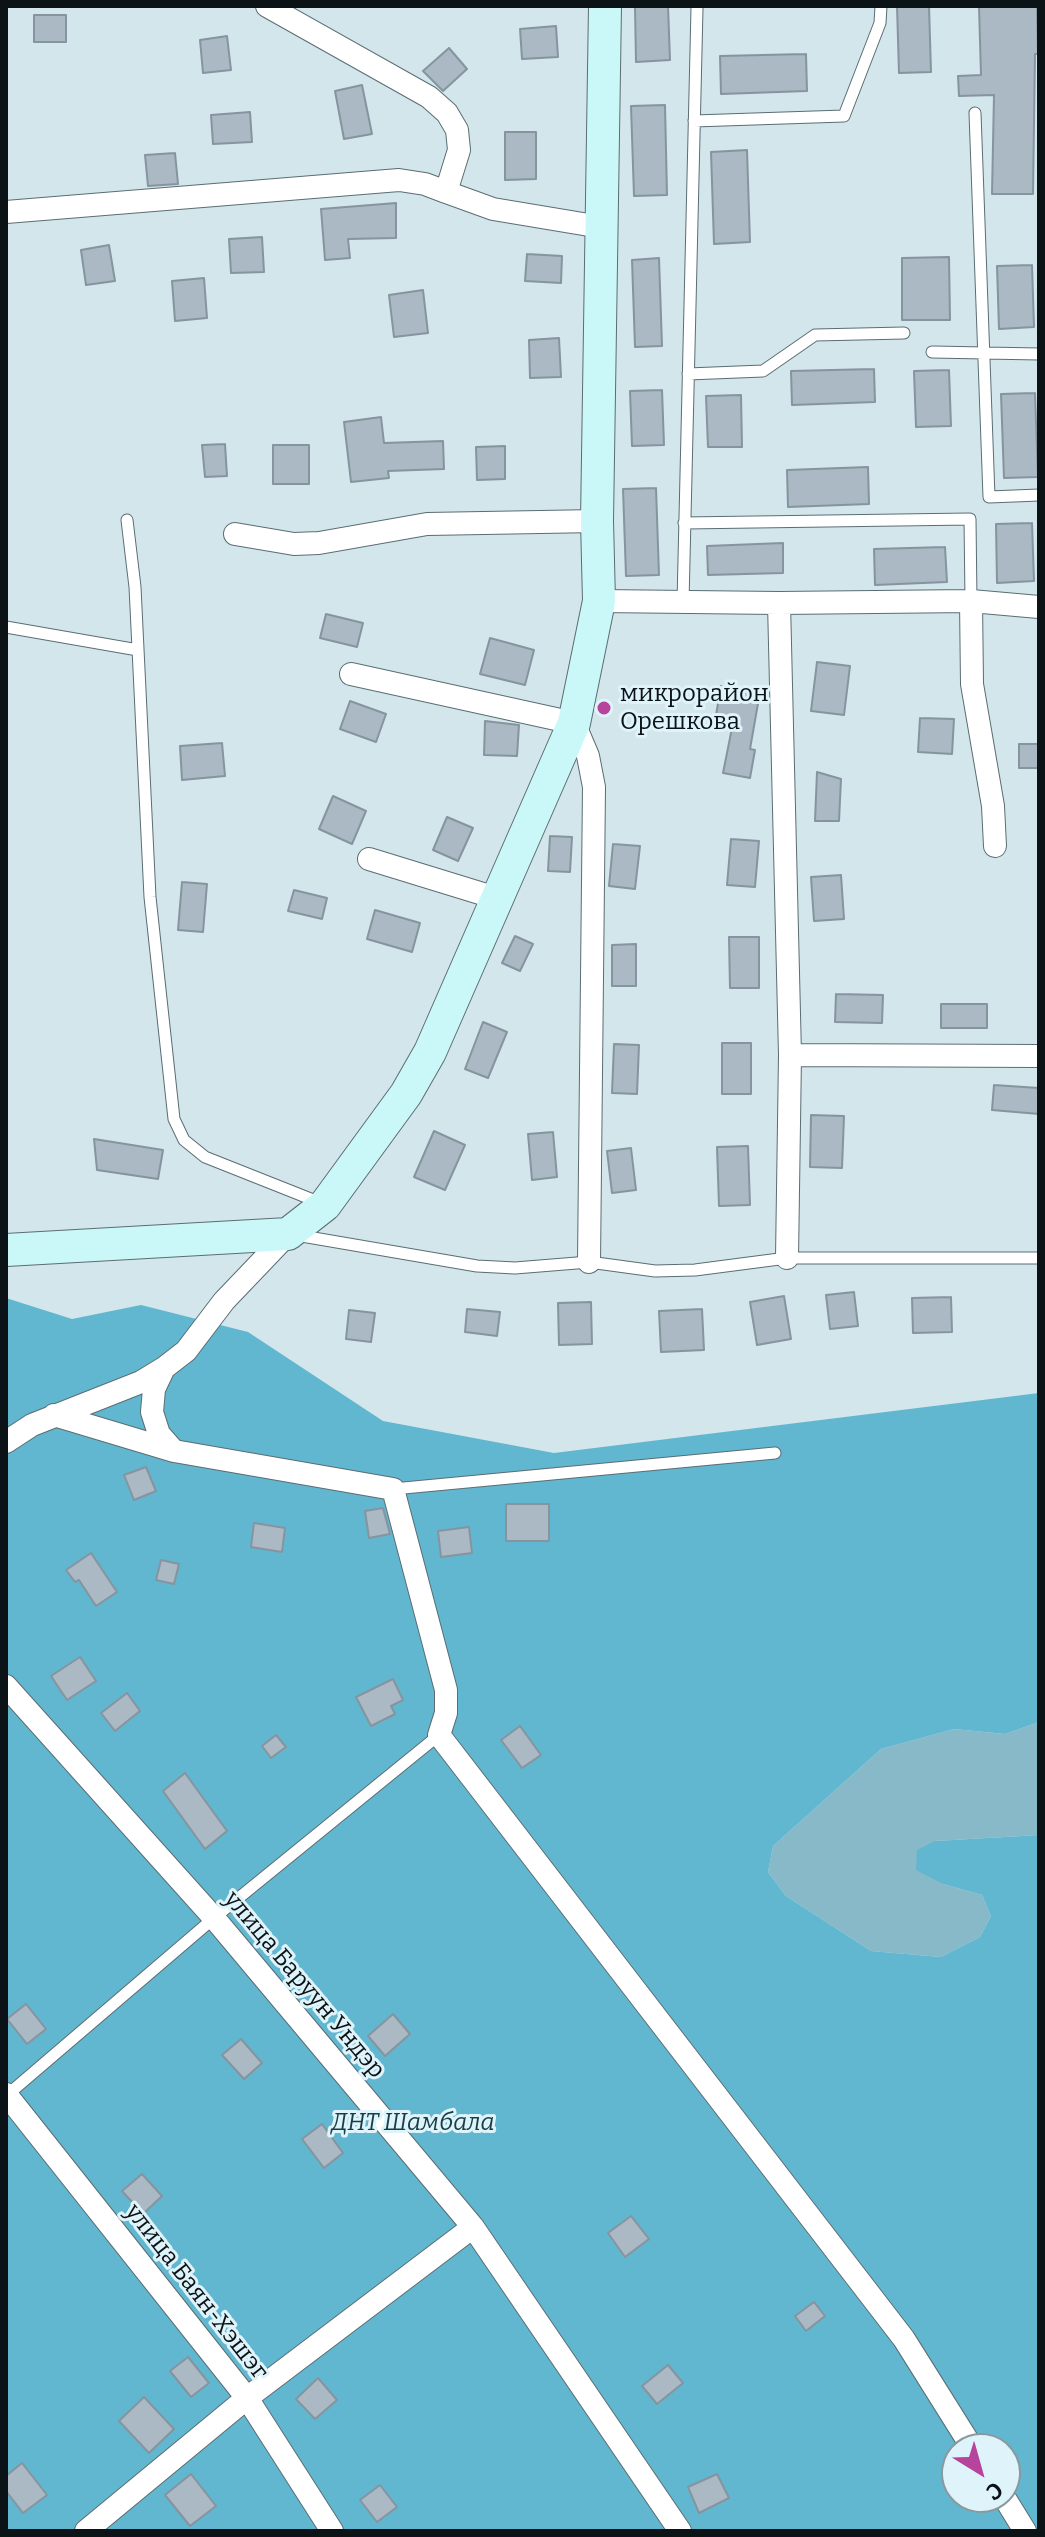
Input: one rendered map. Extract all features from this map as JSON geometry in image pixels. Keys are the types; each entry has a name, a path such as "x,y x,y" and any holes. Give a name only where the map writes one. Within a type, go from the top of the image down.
{"street":[{"path":"267,6 429,97 447,113 457,130 459,150 446,192"},
{"path":"6,1442 54,1415 141,1382 164,1368 186,1351 224,1301 288,1234 325,1205 406,1094 430,1052 574,723 599,601 597,521 605,6"},
{"path":"6,212 399,180 425,184 493,209 601,227"},
{"path":"235,534 294,544 319,543 427,524 597,521"},
{"path":"599,601 971,601 1039,607"},
{"path":"971,601 972,684 993,806 995,846"},
{"path":"779,603 790,1055 787,1258"},
{"path":"351,674 574,723"},
{"path":"574,723 588,756 594,787 589,1262"},
{"path":"369,859 496,898"},
{"path":"790,1055 1039,1056"},
{"path":"6,1250 288,1234"},
{"path":"164,1368 154,1389 152,1412 159,1434 174,1451"},
{"path":"54,1415 174,1451 393,1489 446,1690 446,1713 439,1735 904,2339 963,2433"},
{"name":"улица Баруун Ундэр","path":"6,1686 214,1918 473,2227 680,2531"},
{"name":"улица Баян-Хэшэг","path":"6,2095 247,2398 332,2531"},
{"path":"86,2531 247,2398 473,2227"},
{"path":"1014,2513 1025,2531"}],"lane":[{"path":"694,121 844,116 880,23 881,6"},
{"path":"683,602 697,8"},
{"path":"975,113 989,497 1039,495"},
{"path":"688,374 763,371 815,335 904,333"},
{"path":"932,352 1039,354"},
{"path":"684,523 970,519 971,601"},
{"path":"127,520 135,587 150,897 174,1119 184,1140 205,1157 325,1205"},
{"path":"6,627 138,650"},
{"path":"288,1234 477,1266 515,1268 589,1262 655,1271 695,1270 787,1258 1039,1258"},
{"path":"393,1489 775,1453"},
{"path":"6,2095 214,1918 439,1735"}],"shaded area":[{"path":"1039,1722 1039,1835 935,1841 943,1884 982,1895 991,1916 980,1937 941,1957 871,1951 786,1896 768,1872 773,1846 881,1749 954,1729 1005,1734"}],"green space":[{"name":"ДНТ Шамбала","path":"6,1298 72,1319 141,1305 248,1332 383,1421 554,1453 1039,1393 1039,1722 1005,1734 954,1729 881,1749 773,1846 768,1872 786,1896 871,1951 941,1957 980,1937 991,1916 982,1895 943,1884 916,1870 917,1850 935,1841 1039,1835 1039,2531 6,2531"}],"building":[{"path":"668,6 670,60 636,62 635,7"},
{"path":"897,6 929,6 931,72 899,73"},
{"path":"979,6 1037,6 1033,194 992,194 994,95 959,96 958,76 981,75"},
{"path":"34,15 66,15 66,42 34,42"},
{"path":"556,26 558,57 522,59 520,29"},
{"path":"227,36 231,70 203,73 200,40"},
{"path":"449,48 467,69 443,91 423,71"},
{"path":"806,54 807,91 721,94 720,56"},
{"path":"362,85 372,134 344,139 335,91"},
{"path":"665,105 667,195 634,196 631,106"},
{"path":"250,112 252,142 213,144 211,115"},
{"path":"505,132 536,132 536,179 505,180"},
{"path":"747,150 750,242 714,244 711,152"},
{"path":"175,153 178,184 148,186 145,155"},
{"path":"396,203 396,238 348,239 350,258 325,260 321,209"},
{"path":"262,237 264,272 231,273 229,239"},
{"path":"109,245 115,281 86,285 81,250"},
{"path":"527,254 562,256 561,283 525,281"},
{"path":"949,257 950,320 902,320 902,258"},
{"path":"659,258 662,346 635,347 632,260"},
{"path":"1032,265 1034,327 999,329 997,266"},
{"path":"204,278 207,318 175,321 172,281"},
{"path":"423,290 428,333 394,337 389,295"},
{"path":"559,338 561,377 530,378 529,340"},
{"path":"874,369 875,402 792,405 791,371"},
{"path":"949,370 951,426 916,427 914,371"},
{"path":"662,390 664,445 632,446 630,391"},
{"path":"1035,393 1038,477 1004,478 1001,394"},
{"path":"741,395 742,447 708,447 706,396"},
{"path":"381,417 384,443 443,441 444,469 388,471 389,478 351,482 344,422"},
{"path":"225,444 227,476 205,477 202,445"},
{"path":"273,445 309,445 309,484 273,484"},
{"path":"505,446 505,479 477,480 476,447"},
{"path":"868,467 869,504 788,507 787,470"},
{"path":"656,488 659,575 626,576 623,489"},
{"path":"1032,523 1034,581 997,583 996,524"},
{"path":"783,543 783,573 708,575 707,546"},
{"path":"945,547 947,582 875,585 874,549"},
{"path":"326,614 363,623 357,647 320,638"},
{"path":"490,638 534,650 525,685 480,674"},
{"path":"817,662 850,666 844,715 811,711"},
{"path":"721,686 760,692 750,749 755,750 750,778 723,773 733,723 715,721"},
{"path":"350,701 386,714 376,742 340,729"},
{"path":"920,718 954,719 952,754 918,752"},
{"path":"485,721 519,725 517,756 484,755"},
{"path":"222,743 225,776 182,780 180,746"},
{"path":"1019,744 1039,744 1039,768 1019,768"},
{"path":"817,772 841,779 839,821 815,821"},
{"path":"333,796 366,811 352,844 319,829"},
{"path":"447,817 473,828 458,861 433,850"},
{"path":"550,836 572,837 570,872 548,871"},
{"path":"731,839 759,841 755,887 727,885"},
{"path":"613,844 640,846 635,889 609,886"},
{"path":"841,875 844,919 814,921 811,877"},
{"path":"182,882 207,884 203,932 178,930"},
{"path":"294,890 327,898 322,919 288,911"},
{"path":"375,910 420,923 412,952 367,939"},
{"path":"515,936 533,944 520,971 502,963"},
{"path":"729,937 759,937 759,988 730,988"},
{"path":"636,944 636,986 612,986 612,945"},
{"path":"836,994 883,995 882,1023 835,1022"},
{"path":"941,1004 987,1004 987,1028 941,1028"},
{"path":"483,1022 507,1032 488,1078 465,1069"},
{"path":"722,1043 751,1043 751,1094 722,1094"},
{"path":"614,1044 639,1045 637,1094 612,1093"},
{"path":"994,1085 1039,1088 1039,1114 992,1110"},
{"path":"811,1115 844,1116 842,1168 810,1167"},
{"path":"434,1131 465,1145 445,1190 414,1177"},
{"path":"553,1132 557,1177 532,1180 528,1134"},
{"path":"94,1139 163,1150 158,1179 97,1170"},
{"path":"748,1146 750,1205 719,1206 717,1147"},
{"path":"631,1148 636,1190 612,1193 607,1151"},
{"path":"854,1292 858,1326 830,1329 826,1295"},
{"path":"784,1296 791,1339 757,1345 750,1302"},
{"path":"951,1297 952,1332 913,1333 912,1298"},
{"path":"591,1302 592,1344 559,1345 558,1303"},
{"path":"467,1309 500,1312 497,1336 465,1332"},
{"path":"702,1309 704,1350 661,1352 659,1311"},
{"path":"349,1310 375,1313 371,1342 346,1339"},
{"path":"146,1467 156,1491 134,1500 124,1475"},
{"path":"506,1504 549,1504 549,1541 506,1541"},
{"path":"383,1508 390,1534 369,1538 365,1511"},
{"path":"254,1523 285,1528 282,1552 251,1547"},
{"path":"469,1527 472,1553 441,1557 438,1531"},
{"path":"91,1553 117,1592 96,1606 79,1580 75,1582 66,1570"},
{"path":"161,1560 179,1564 174,1584 156,1580"},
{"path":"80,1657 96,1681 67,1700 51,1676"},
{"path":"393,1679 403,1700 391,1706 395,1714 371,1726 356,1697"},
{"path":"127,1693 140,1711 115,1731 101,1713"},
{"path":"520,1726 541,1755 522,1768 501,1740"},
{"path":"276,1735 286,1747 271,1758 262,1746"},
{"path":"185,1773 227,1831 205,1849 163,1791"},
{"path":"26,2004 46,2029 27,2044 7,2019"},
{"path":"393,2014 410,2034 385,2056 368,2036"},
{"path":"241,2039 262,2063 244,2079 222,2055"},
{"path":"322,2124 343,2153 324,2168 302,2139"},
{"path":"142,2174 162,2196 143,2214 122,2191"},
{"path":"631,2216 649,2239 625,2257 608,2233"},
{"path":"814,2302 825,2316 806,2331 795,2316"},
{"path":"188,2357 209,2383 191,2397 170,2371"},
{"path":"668,2365 683,2383 657,2404 642,2386"},
{"path":"318,2378 337,2400 315,2419 296,2399"},
{"path":"144,2397 174,2429 149,2453 119,2421"},
{"path":"22,2463 47,2495 23,2513 6,2491 6,2476"},
{"path":"191,2474 216,2506 190,2526 165,2495"},
{"path":"717,2474 729,2498 699,2513 688,2487"},
{"path":"380,2485 397,2507 377,2522 360,2500"}],"place":[{"name":"микрорайон Орешкова","path":"604,708"}]}
